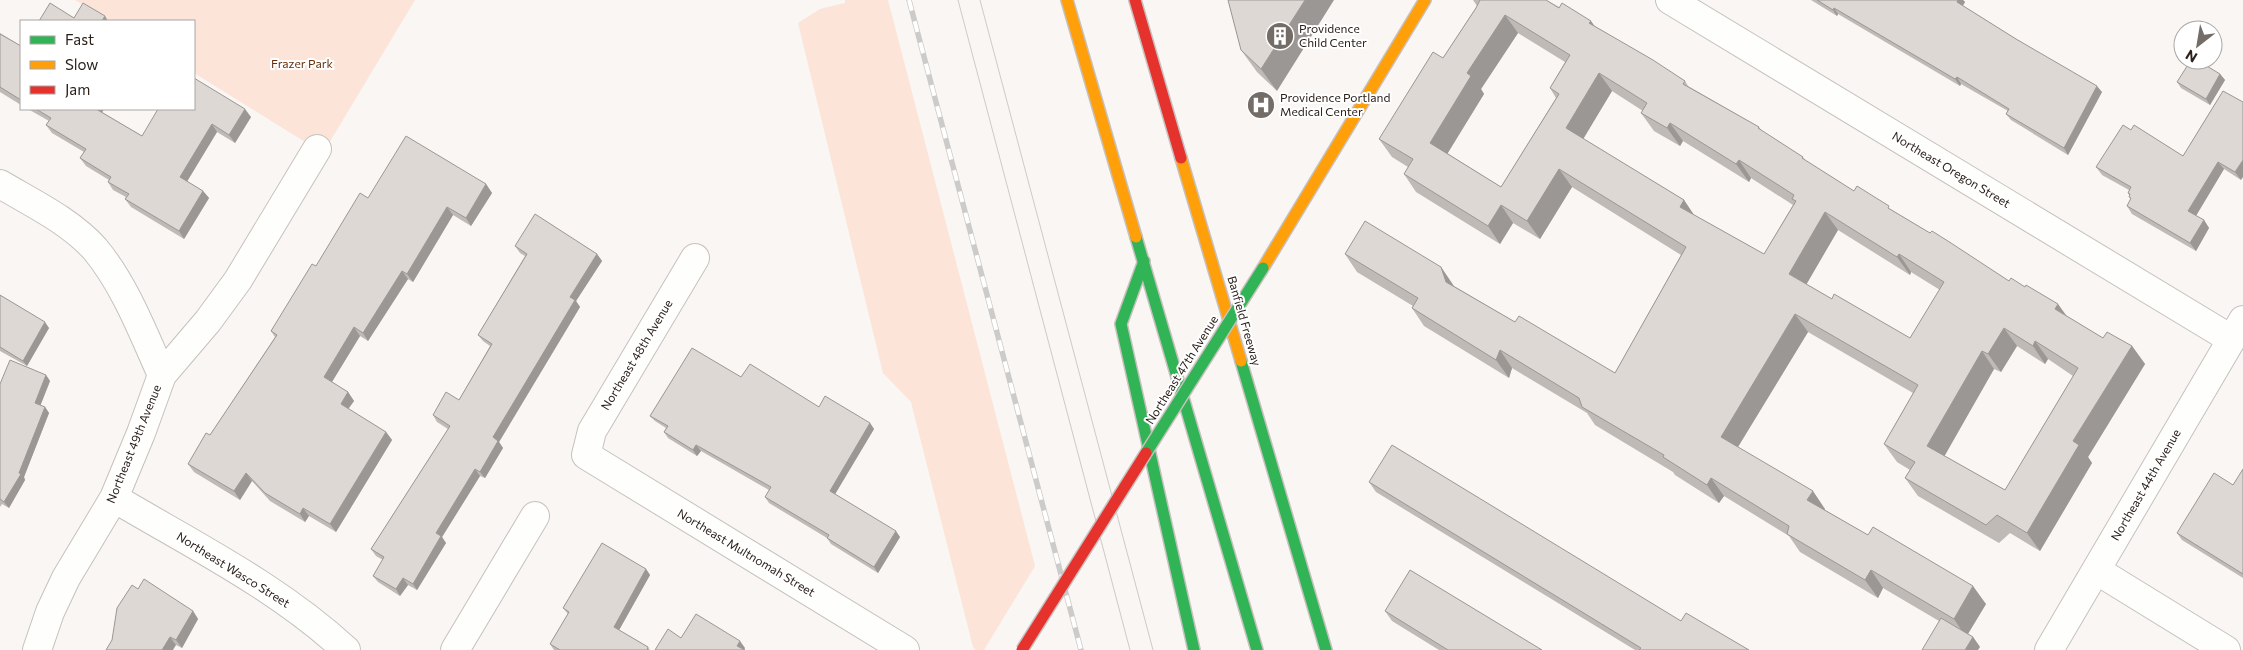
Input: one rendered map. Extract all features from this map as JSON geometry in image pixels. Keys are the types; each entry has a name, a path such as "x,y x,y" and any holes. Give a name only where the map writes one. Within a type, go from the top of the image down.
{"main road":[{"path":"1067,0 1257,650"},
{"name":"Banfield Freeway","path":"1135,0 1326,650"},
{"name":"Northeast 47th Avenue","path":"1022,650 1263,268 1425,0"},
{"path":"1144,261 1121,324 1194,650"}],"street":[{"name":"Northeast Oregon Street","path":"1670,0 2237,330"},
{"name":"Northeast 49th Avenue","path":"37,650 50,612 66,578 114,498 141,433 162,375 208,321 238,280 317,150"},
{"path":"0,184 73,230 94,249 114,276 162,375"},
{"name":"Northeast 48th Avenue","path":"586,455 592,431 695,258"},
{"name":"Northeast 44th Avenue","path":"2049,650 2237,330"},
{"name":"Northeast Multnomah Street","path":"586,455 906,650"},
{"name":"Northeast Wasco Street","path":"114,498 270,590 322,628 346,650"},
{"path":"455,650 535,516"},
{"path":"2096,570 2226,650"}],"green space":[{"name":"Frazer Park","path":"75,0 415,0 323,153 195,74 195,20 107,20"},
{"path":"845,0 888,0 1035,566 984,650 976,650 973,647 911,402 883,373 798,23 820,9 845,3"}],"building":[{"path":"1228,0 1305,0 1261,69 1241,50"},
{"path":"1480,0 1546,0 1559,8 1562,3 1591,21 1589,23 1685,81 1683,84 1759,127 1802,158 1854,191 1857,186 1889,206 1888,208 1930,233 1932,231 2009,281 2011,278 2025,287 2026,285 2058,304 2055,309 2103,338 2107,332 2132,346 2073,441 2079,445 2027,533 1997,515 1986,525 1905,478 1915,462 1884,444 1918,385 1795,314 1721,437 1813,491 1807,500 1868,535 1873,527 1973,586 1954,619 1871,570 1865,580 1787,534 1789,526 1711,478 1707,485 1663,457 1664,455 1582,407 1579,398 1500,350 1496,360 1412,308 1418,298 1345,254 1365,221 1441,267 1446,282 1515,322 1519,316 1615,373 1686,247 1559,169 1527,221 1501,205 1488,226 1404,174 1413,159 1379,139 1433,52 1443,58","holes":["1505,15 1570,55 1550,88 1559,94 1501,187 1430,143 1471,76 1467,73","1599,73 1647,103 1641,113 1667,128 1670,123 1736,164 1739,160 1794,195 1792,199 1796,201 1764,254 1680,207 1684,200 1566,128","1825,212 1897,257 1899,254 1944,282 1910,338 1834,294 1832,299 1789,274","2004,328 2033,346 2035,341 2078,368 2005,490 1927,446 1982,351 1988,354"]},
{"path":"1817,0 1958,0 1957,2 2016,39 2097,86 2064,148 2006,114 2009,109 1957,77 1955,79 1834,8 1833,10"},
{"path":"50,3 74,18 83,3 105,16 103,20 40,20"},
{"path":"0,34 20,45 20,99 0,87"},
{"path":"2185,70 2213,70 2220,74 2206,99 2177,82"},
{"path":"195,79 245,109 229,135 212,124 180,177 203,191 179,231 125,199 129,194 108,182 111,177 80,158 86,149 46,125 51,118 38,110 98,110 142,136 157,110 195,110"},
{"path":"2223,91 2243,102 2243,160 2235,172 2218,162 2188,211 2204,220 2190,243 2127,206 2131,198 2128,193 2131,187 2096,167 2123,125 2131,130 2134,125 2183,156"},
{"path":"406,136 486,184 466,218 447,207 407,274 402,271 363,333 354,327 324,377 348,392 341,404 386,432 330,524 303,508 300,514 265,493 246,473 234,491 188,464 206,433 210,435 277,335 271,331 312,264 316,266 360,193 368,198"},
{"path":"535,214 597,254 570,297 575,300 493,437 498,441 480,472 475,469 436,533 441,536 413,584 403,578 396,589 373,576 384,557 371,549 450,426 433,415 446,392 459,400 492,344 478,335 527,254 515,246"},
{"path":"0,295 45,322 23,361 0,347"},
{"path":"692,348 741,377 750,364 819,407 825,396 870,423 830,491 896,531 874,567 827,538 829,535 765,497 771,487 696,445 693,450 664,432 668,426 650,416"},
{"path":"10,360 46,375 35,403 45,407 19,473 21,474 4,502 0,499 0,384"},
{"path":"1392,445 1681,621 1686,613 1749,650 1639,650 1641,648 1369,482"},
{"path":"2243,469 2243,574 2177,533 2214,473 2233,485"},
{"path":"602,543 646,569 614,627 648,647 647,650 560,650 550,644 569,612 563,608"},
{"path":"1410,570 1542,650 1448,650 1385,611"},
{"path":"144,579 193,611 176,640 170,637 162,650 106,650 112,640 117,608 132,585 138,589"},
{"path":"696,614 740,641 737,646 745,650 655,650 668,629 681,638"},
{"path":"1941,618 1973,637 1965,650 1922,650"}],"tram line":[{"path":"958,0 1130,650"},
{"path":"980,0 1153,650"}],"railway":[{"path":"909,0 1081,650"}],"traffic: fast":[{"path":"1136,237 1257,650"},
{"path":"1144,261 1121,324 1194,650"},
{"path":"1146,453 1263,268"},
{"path":"1241,361 1326,650"}],"traffic: slow":[{"path":"1067,0 1136,237"},
{"path":"1263,268 1425,0"},
{"path":"1181,158 1241,361"}],"traffic: jam":[{"path":"1135,0 1181,158"},
{"path":"1022,650 1146,453"}],"place":[{"name":"Providence Child Center","path":"1280,36"},
{"name":"Providence Portland Medical Center","path":"1261,105"}]}
